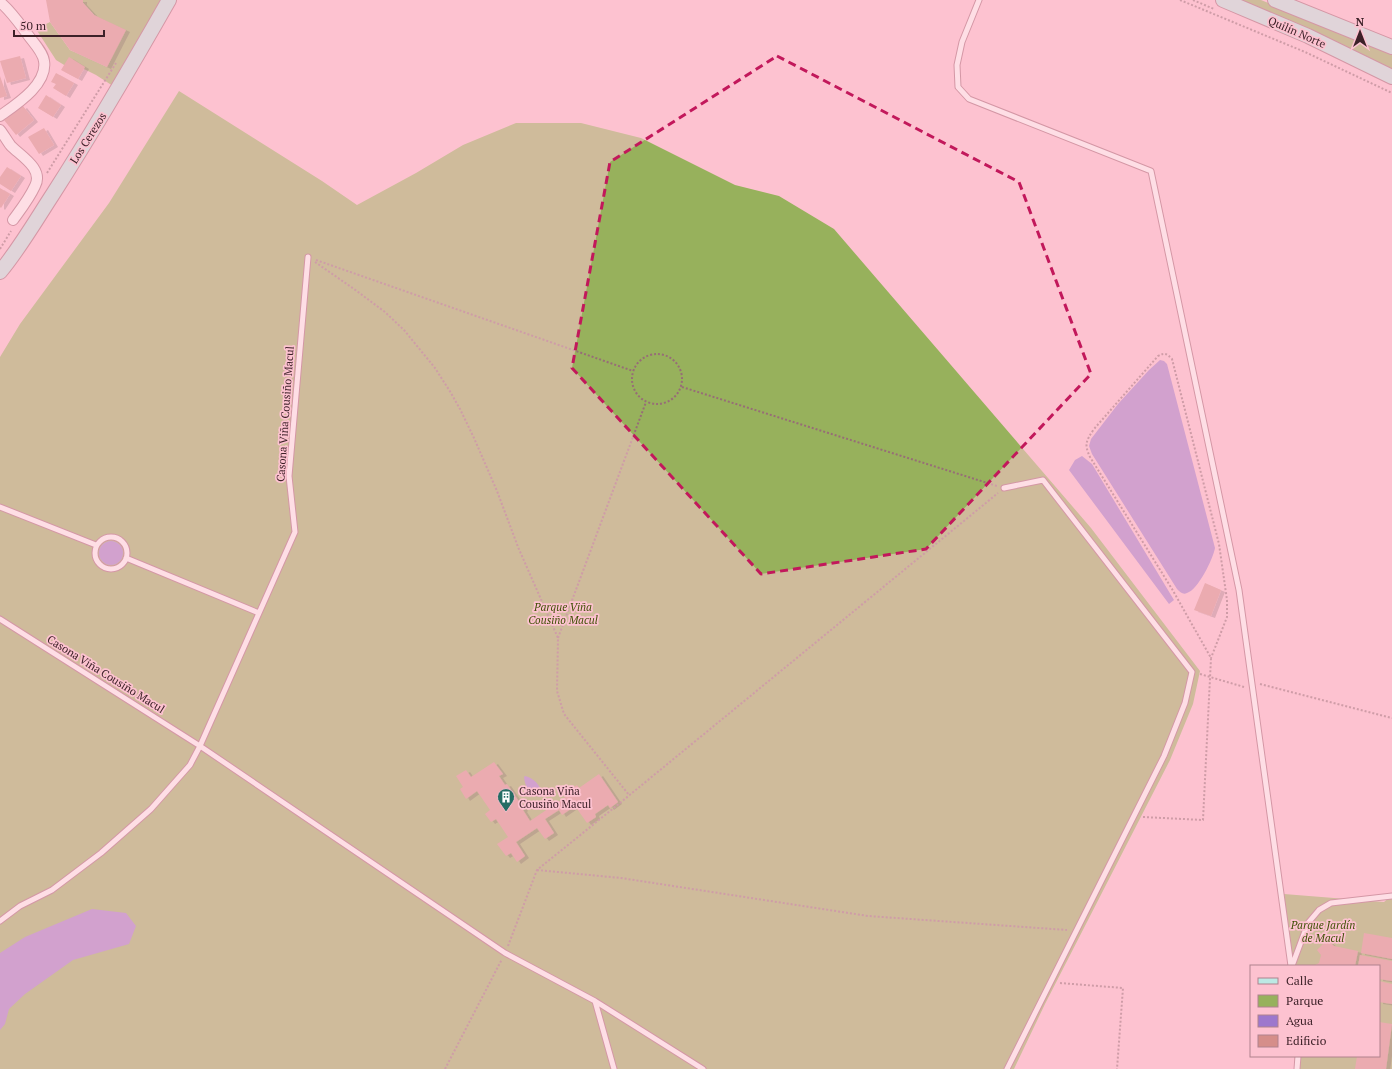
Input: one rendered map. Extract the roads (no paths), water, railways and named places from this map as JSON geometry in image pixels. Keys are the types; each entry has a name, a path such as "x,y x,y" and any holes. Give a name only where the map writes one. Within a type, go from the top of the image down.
{"street":[{"name":"Los Cerezos","path":"0,272 16,251 63,179 128,72 169,0"},
{"name":"Quilín Norte","path":"1223,0 1308,36 1392,77"},
{"name":"Quilín Norte","path":"1275,0 1392,47"},
{"path":"0,2 12,13 37,46 44,59 45,71 39,84 14,107 0,116"},
{"path":"0,130 10,144 31,164 38,177 36,186 13,224"}],"lane":[{"path":"979,0 962,42 957,65 958,87 969,99 1152,171 1239,590 1291,965"},
{"name":"Casona Viña Cousiño Macul","path":"0,921 20,906 52,890 101,853 151,809 190,765 200,746 295,532 289,476 308,257"},
{"path":"1004,488 1043,480 1192,672 1185,704 1164,756 1007,1069"},
{"path":"0,507 96,545"},
{"path":"106,537 116,537 125,544 127,549 126,558 118,568 107,569 102,567 95,559 94,553 96,545 101,539 106,537"},
{"path":"126,558 259,613"},
{"name":"Casona Viña Cousiño Macul","path":"0,619 200,746 505,953 595,1001 703,1069"},
{"path":"1291,965 1308,923 1319,910 1331,903 1392,896"},
{"path":"595,1001 614,1069"},
{"path":"1296,1069 1298,1057"}],"water":[{"path":"1160,360 1167,364 1215,548 1208,566 1200,580 1191,591 1186,594 1177,589 1092,454 1089,446 1091,439 1118,404"},
{"path":"1082,456 1092,464 1174,600 1169,604 1069,470 1075,460"},
{"path":"111,541 116,542 122,548 122,558 116,564 111,565 106,564 100,558 99,553 100,548 106,542"},
{"path":"525,776 534,780 540,787 542,793 541,797 531,793 527,787"},
{"path":"92,909 126,913 136,926 129,944 73,960 25,994 9,1009 5,1024 0,1030 0,953 25,937"}],"place":[{"name":"Casona Viña Cousiño Macul","path":"506,812"}],"park label":[{"name":"Parque Viña Cousiño Macul","path":"563,613"},
{"name":"Parque Jardín de Macul","path":"1323,931"}]}
